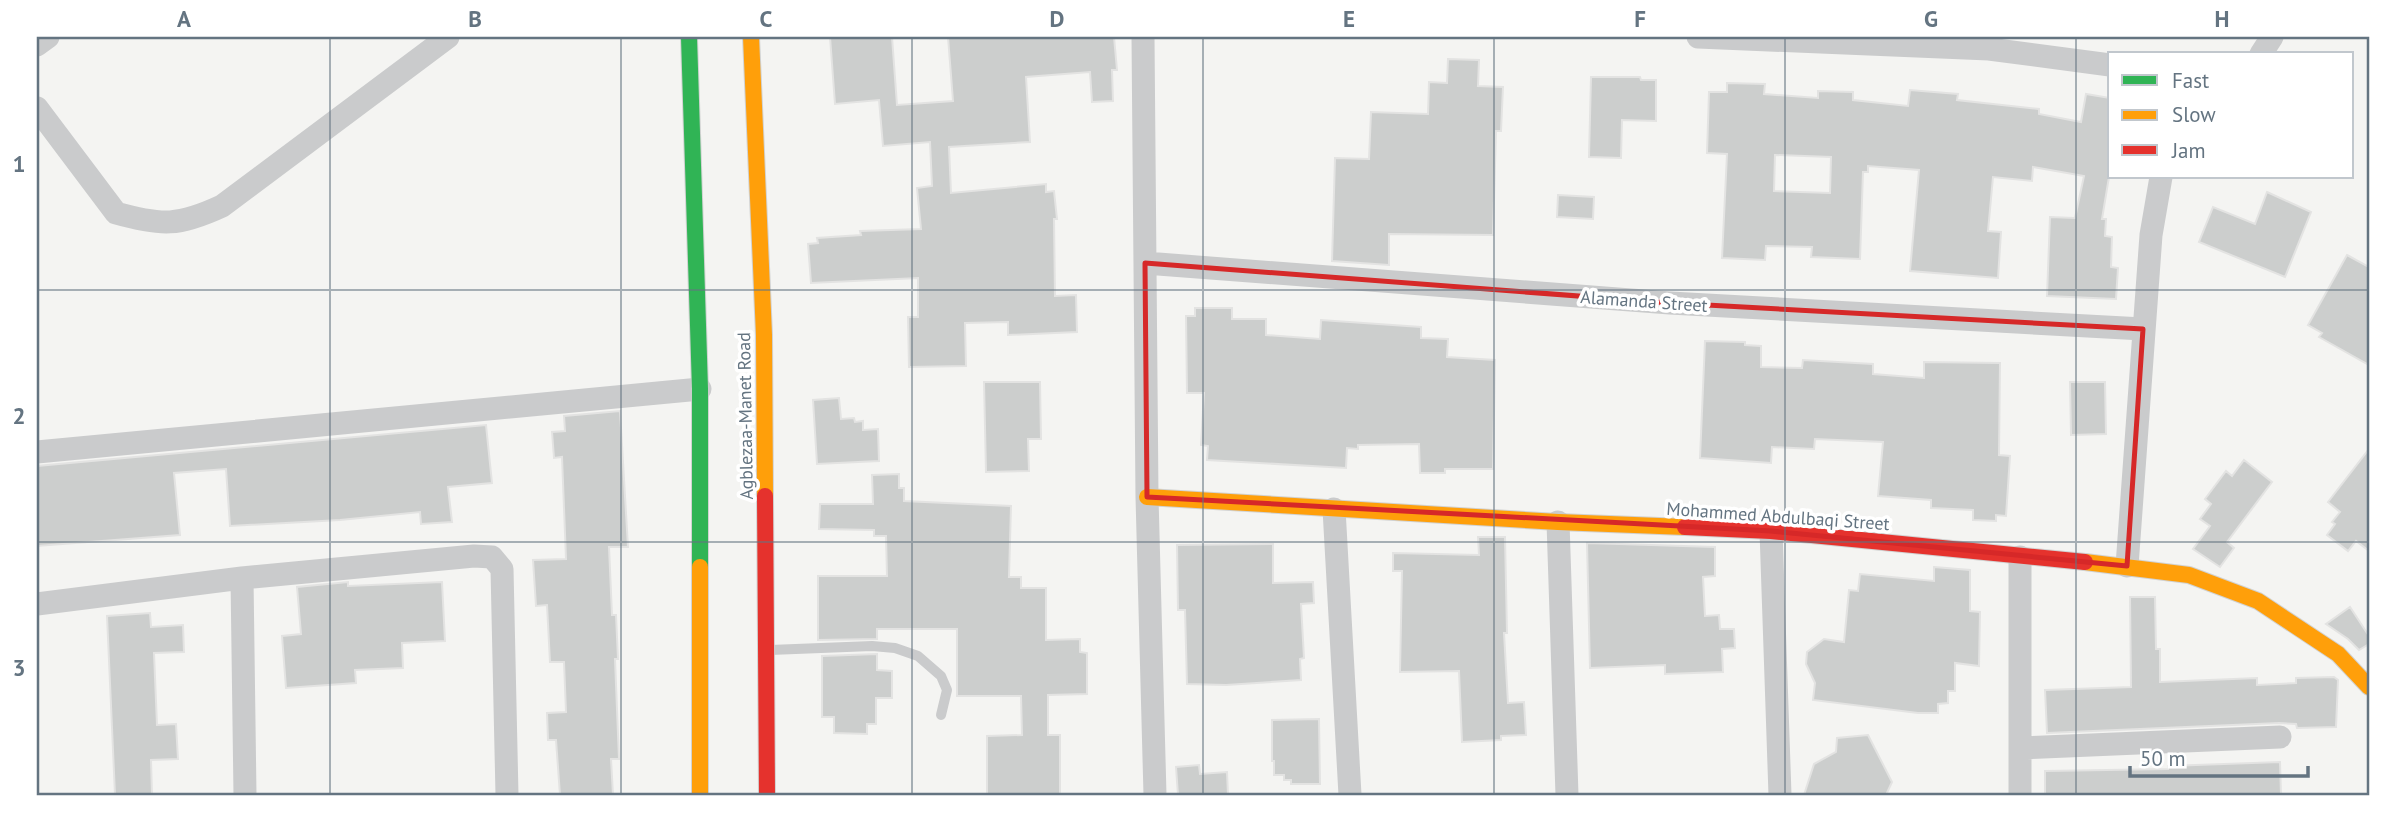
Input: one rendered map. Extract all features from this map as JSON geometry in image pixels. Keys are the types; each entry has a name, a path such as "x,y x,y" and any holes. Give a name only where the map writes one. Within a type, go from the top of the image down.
{"main road":[{"path":"689,37 701,389 700,795"},
{"name":"Agblezaa-Manet Road","path":"751,37 764,335 766,795"},
{"name":"Mohammed Abdulbaqi Street","path":"1147,497 1558,522 1772,531 2127,566 2189,575 2258,601 2338,654 2369,687"}],"street":[{"path":"37,45 48,37"},
{"path":"37,107 116,213 165,223 198,217 222,206 448,37"},
{"path":"1143,37 1147,497 1155,795"},
{"path":"1698,37 1992,43 2108,65"},
{"path":"2262,52 2272,37"},
{"path":"2127,566 2151,235 2161,178"},
{"name":"Alamanda Street","path":"1145,264 1670,303 2143,329"},
{"path":"37,452 701,389"},
{"path":"1334,509 1350,795"},
{"path":"1558,522 1567,795"},
{"path":"1772,531 1780,795"},
{"path":"37,604 242,578 474,556 492,557 502,569 507,795"},
{"path":"2020,557 2020,795"},
{"path":"242,578 245,795"},
{"path":"2020,748 2280,737"}],"lane":[{"path":"767,650 872,646 895,648 918,656 941,676 947,690 941,715"}],"highlighted area":[{"path":"1145,263 1670,303 2143,329 2127,566 1771,531 1147,497"}],"building":[{"path":"830,37 892,37 897,105 953,101 948,37 1114,37 1117,70 1112,70 1113,101 1092,102 1090,72 1026,77 1030,142 949,147 951,193 1046,184 1046,192 1054,191 1057,219 1054,219 1055,296 1076,295 1077,332 1008,335 1008,322 965,323 966,366 909,367 908,317 918,317 918,278 811,283 808,244 818,243 817,238 861,235 860,231 921,229 917,188 932,186 930,142 883,146 879,100 835,104"},
{"path":"1448,59 1479,60 1478,86 1503,87 1501,131 1496,131 1493,235 1389,234 1389,265 1332,261 1335,158 1369,159 1371,112 1428,114 1429,82 1447,83"},
{"path":"1591,77 1640,77 1641,80 1656,80 1656,121 1622,120 1621,158 1589,157"},
{"path":"1727,83 1765,84 1764,94 1818,98 1818,91 1853,92 1853,100 1908,106 1910,90 1958,94 1957,100 2039,109 2039,114 2081,122 2086,94 2108,98 2109,178 2102,219 2106,219 2105,236 2112,237 2111,267 2118,268 2116,299 2047,296 2050,217 2075,218 2084,176 2033,167 2032,181 1993,177 1988,231 2001,232 1998,278 1910,271 1919,170 1868,166 1868,172 1863,172 1860,259 1811,257 1812,247 1766,246 1765,260 1722,258 1727,154 1707,153 1709,92 1727,92","holes":["1775,155 1831,157 1830,193 1774,191"]},
{"path":"2267,192 2311,212 2285,277 2199,242 2213,207 2255,224"},
{"path":"1558,195 1594,197 1593,219 1557,217"},
{"path":"2347,255 2369,267 2369,365 2319,337 2322,333 2308,325"},
{"path":"1195,308 1232,308 1232,319 1266,319 1266,335 1320,339 1321,320 1421,327 1421,338 1448,339 1447,357 1495,360 1493,469 1445,469 1445,473 1420,473 1419,444 1358,445 1358,449 1347,448 1346,468 1207,460 1208,446 1201,445 1204,393 1187,393 1186,316 1195,316"},
{"path":"1705,341 1745,342 1745,345 1761,346 1761,367 1802,368 1803,360 1873,364 1873,374 1924,378 1924,362 2000,363 1999,455 2010,456 2006,516 1996,515 1996,521 1973,520 1973,510 1931,508 1931,500 1878,496 1883,442 1815,439 1814,449 1772,447 1771,463 1700,458"},
{"path":"984,382 1040,382 1041,439 1028,439 1029,471 986,472"},
{"path":"2070,382 2105,382 2106,434 2071,435"},
{"path":"839,398 841,419 854,418 855,422 863,421 863,430 878,429 879,461 817,464 813,400"},
{"path":"620,411 628,547 609,547 612,615 616,615 619,759 611,759 613,795 560,795 556,740 548,740 547,713 566,712 564,662 550,662 547,605 536,606 533,560 566,559 562,457 554,458 552,432 565,431 564,416"},
{"path":"486,425 492,483 448,487 452,522 421,524 420,512 230,526 226,469 174,473 180,535 37,546 37,466"},
{"path":"2369,449 2369,551 2356,541 2348,551 2327,535 2340,512 2328,502"},
{"path":"2244,460 2272,482 2227,542 2234,548 2220,567 2193,549 2210,526 2200,519 2211,504 2205,499 2226,471 2232,476"},
{"path":"899,474 899,488 904,488 904,501 1011,506 1009,577 1021,577 1021,588 1046,588 1046,640 1080,639 1080,652 1087,653 1087,694 1048,695 1048,735 1060,735 1060,795 987,795 987,736 1022,735 1021,696 957,696 957,629 877,629 877,639 818,640 818,576 887,576 886,536 874,536 874,530 819,529 820,504 873,504 872,475"},
{"path":"1478,537 1505,537 1507,633 1504,633 1508,703 1524,702 1526,735 1501,736 1501,740 1462,742 1459,671 1400,672 1402,571 1393,571 1393,553 1479,555"},
{"path":"1587,543 1715,547 1715,576 1703,577 1705,616 1719,615 1720,629 1734,629 1735,648 1722,649 1723,672 1665,674 1665,665 1590,668"},
{"path":"1273,544 1273,583 1313,582 1314,603 1301,604 1304,658 1300,659 1301,680 1226,685 1187,684 1185,610 1178,610 1177,545"},
{"path":"1934,567 1970,570 1970,611 1980,612 1979,666 1955,663 1955,691 1948,691 1948,703 1938,704 1938,713 1918,713 1813,700 1815,683 1806,664 1807,652 1824,639 1844,642 1849,590 1858,591 1860,574 1934,581"},
{"path":"348,582 348,586 442,582 445,641 402,643 403,668 355,670 356,683 286,688 282,636 301,634 297,587"},
{"path":"2130,597 2155,597 2160,682 2257,678 2257,685 2296,683 2296,678 2334,677 2338,680 2336,727 2297,728 2296,724 2279,723 2047,733 2045,690 2131,687"},
{"path":"2350,607 2369,636 2369,644 2359,650 2326,624"},
{"path":"150,613 151,627 183,625 184,652 154,653 157,725 176,724 178,759 151,760 152,795 115,795 107,616"},
{"path":"877,654 877,670 892,671 892,698 876,698 876,724 867,724 867,734 834,733 834,717 822,717 822,656"},
{"path":"1319,719 1320,784 1291,784 1291,780 1284,780 1284,775 1274,775 1272,720"},
{"path":"1868,735 1892,782 1886,795 1804,795 1814,764 1836,752 1837,738"},
{"path":"2280,762 2281,795 2045,795 2045,771 2168,769 2168,766"},
{"path":"1199,765 1200,774 1227,772 1228,795 1178,795 1176,767"}],"traffic: fast":[{"path":"689,37 700,389 700,567"}],"traffic: slow":[{"path":"751,37 764,335 765,496"},
{"path":"1147,497 1685,527"},
{"path":"2085,562 2189,575 2258,601 2338,654 2369,687"},
{"path":"700,567 700,795"}],"traffic: jam":[{"path":"765,496 767,795"},
{"path":"1685,527 1771,531 2085,562"}]}
